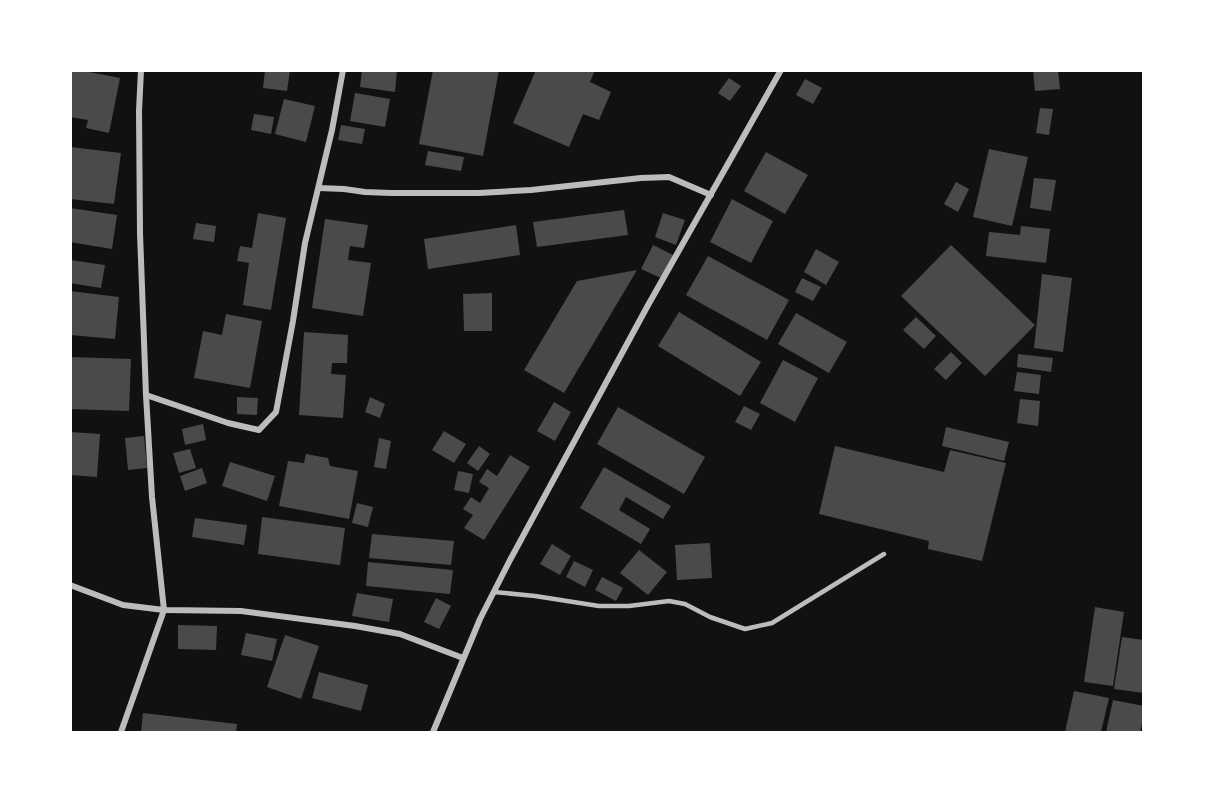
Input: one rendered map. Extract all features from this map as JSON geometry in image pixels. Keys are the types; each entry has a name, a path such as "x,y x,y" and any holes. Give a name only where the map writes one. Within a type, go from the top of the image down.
{"street":[{"path":"121,732 164,610 152,497 146,395 140,222 141,70"},
{"path":"146,395 228,423 259,430 276,412 305,243 332,130 343,70"},
{"path":"433,732 480,619 510,560 647,307 781,70"},
{"path":"319,188 391,193 479,193 669,177 711,195"},
{"path":"70,585 123,605 164,610 241,611 400,634 463,658"}],"lane":[{"path":"494,592 599,606 629,606 669,601 685,604 710,617 745,629 772,623 884,554"}],"building":[{"path":"70,70 120,78 109,133 86,128 88,120 70,117"},
{"path":"265,70 290,70 287,91 263,88"},
{"path":"362,70 397,70 395,92 360,87"},
{"path":"433,70 499,70 483,156 419,144"},
{"path":"536,70 595,70 590,82 611,92 599,120 583,114 569,147 513,123"},
{"path":"1033,70 1058,70 1060,89 1035,91"},
{"path":"729,78 741,86 730,101 718,93"},
{"path":"805,79 822,88 813,104 796,95"},
{"path":"355,93 390,99 385,127 350,121"},
{"path":"284,99 315,106 306,142 275,134"},
{"path":"1040,108 1053,109 1049,135 1036,133"},
{"path":"254,114 274,117 271,134 251,130"},
{"path":"341,125 365,129 362,144 338,140"},
{"path":"70,147 121,153 114,204 70,199"},
{"path":"989,149 1028,157 1012,226 973,217"},
{"path":"428,151 464,157 461,171 425,165"},
{"path":"766,152 808,175 785,214 744,191"},
{"path":"1034,178 1056,180 1051,211 1030,208"},
{"path":"956,182 969,189 958,212 944,204"},
{"path":"732,199 773,221 751,263 710,242"},
{"path":"70,208 117,215 112,249 70,242"},
{"path":"624,210 628,235 537,247 533,222"},
{"path":"258,213 286,218 271,310 243,305 249,263 237,261 240,246 252,248"},
{"path":"663,213 685,220 676,245 655,237"},
{"path":"325,219 368,225 364,248 350,246 348,260 371,263 363,316 312,308"},
{"path":"196,223 216,226 214,242 193,239"},
{"path":"516,225 520,255 428,269 424,239"},
{"path":"1021,226 1050,229 1046,263 986,256 989,232 1020,235"},
{"path":"653,245 673,255 661,278 641,269"},
{"path":"951,245 1035,325 985,376 901,296"},
{"path":"816,249 839,262 826,285 804,272"},
{"path":"708,256 789,300 767,340 686,295"},
{"path":"70,260 105,265 101,288 70,283"},
{"path":"637,270 564,393 524,370 577,281"},
{"path":"1042,274 1072,278 1063,352 1034,348"},
{"path":"802,278 821,287 813,301 795,292"},
{"path":"70,291 119,297 115,339 70,335"},
{"path":"492,293 492,331 464,331 463,294"},
{"path":"679,312 761,362 740,396 658,346"},
{"path":"796,313 847,342 829,373 778,344"},
{"path":"226,314 262,321 250,388 194,378 203,331 222,335"},
{"path":"916,317 936,336 924,349 903,330"},
{"path":"304,332 348,335 347,363 332,363 331,374 346,375 343,418 299,415"},
{"path":"951,352 962,363 946,380 934,369"},
{"path":"1018,354 1053,358 1051,372 1017,367"},
{"path":"70,357 131,359 129,411 70,409"},
{"path":"783,360 818,378 795,422 760,403"},
{"path":"1017,372 1041,375 1039,394 1014,391"},
{"path":"237,397 258,398 257,415 237,414"},
{"path":"370,397 385,404 380,418 365,412"},
{"path":"1020,399 1040,401 1038,426 1017,423"},
{"path":"554,402 571,412 555,441 537,431"},
{"path":"744,406 760,414 751,430 735,422"},
{"path":"618,407 705,457 684,494 597,444"},
{"path":"203,424 206,440 185,445 182,429"},
{"path":"946,427 1009,442 1004,461 942,446"},
{"path":"444,431 466,444 454,463 432,450"},
{"path":"70,432 100,434 97,477 70,475"},
{"path":"144,436 147,468 128,470 125,438"},
{"path":"379,438 391,441 386,469 374,467"},
{"path":"479,446 490,454 478,471 467,463"},
{"path":"835,446 944,472 950,450 1006,463 982,561 928,549 929,541 819,514"},
{"path":"190,449 196,468 179,473 173,453"},
{"path":"306,454 328,458 330,466 358,471 349,519 279,506 288,461 304,463"},
{"path":"510,455 530,467 484,540 464,528 473,515 463,509 471,497 480,503 489,488 479,482 487,469 497,476"},
{"path":"230,462 275,476 267,501 222,486"},
{"path":"604,467 671,506 663,519 626,497 619,510 650,529 641,544 580,508"},
{"path":"202,468 207,483 185,491 180,476"},
{"path":"458,471 473,474 469,493 454,490"},
{"path":"357,503 373,507 368,527 352,523"},
{"path":"262,517 345,528 340,565 258,554"},
{"path":"195,518 247,525 244,545 192,537"},
{"path":"372,534 454,541 451,565 369,558"},
{"path":"710,543 712,578 677,580 675,545"},
{"path":"552,544 571,556 560,575 540,564"},
{"path":"639,550 667,572 648,595 620,573"},
{"path":"574,561 593,570 585,587 566,577"},
{"path":"368,562 453,570 450,594 366,586"},
{"path":"602,577 623,588 616,601 595,590"},
{"path":"357,593 393,599 389,622 352,616"},
{"path":"436,598 451,606 439,629 424,622"},
{"path":"1095,607 1124,612 1113,686 1084,682"},
{"path":"178,625 217,626 216,650 178,649"},
{"path":"246,633 277,639 272,661 241,655"},
{"path":"285,635 319,646 301,699 267,687"},
{"path":"1122,637 1144,640 1144,693 1114,689"},
{"path":"319,672 368,685 361,711 312,698"},
{"path":"1074,691 1109,698 1101,732 1065,732"},
{"path":"1113,700 1144,706 1140,732 1106,732"},
{"path":"143,713 237,724 236,732 141,732"}]}
